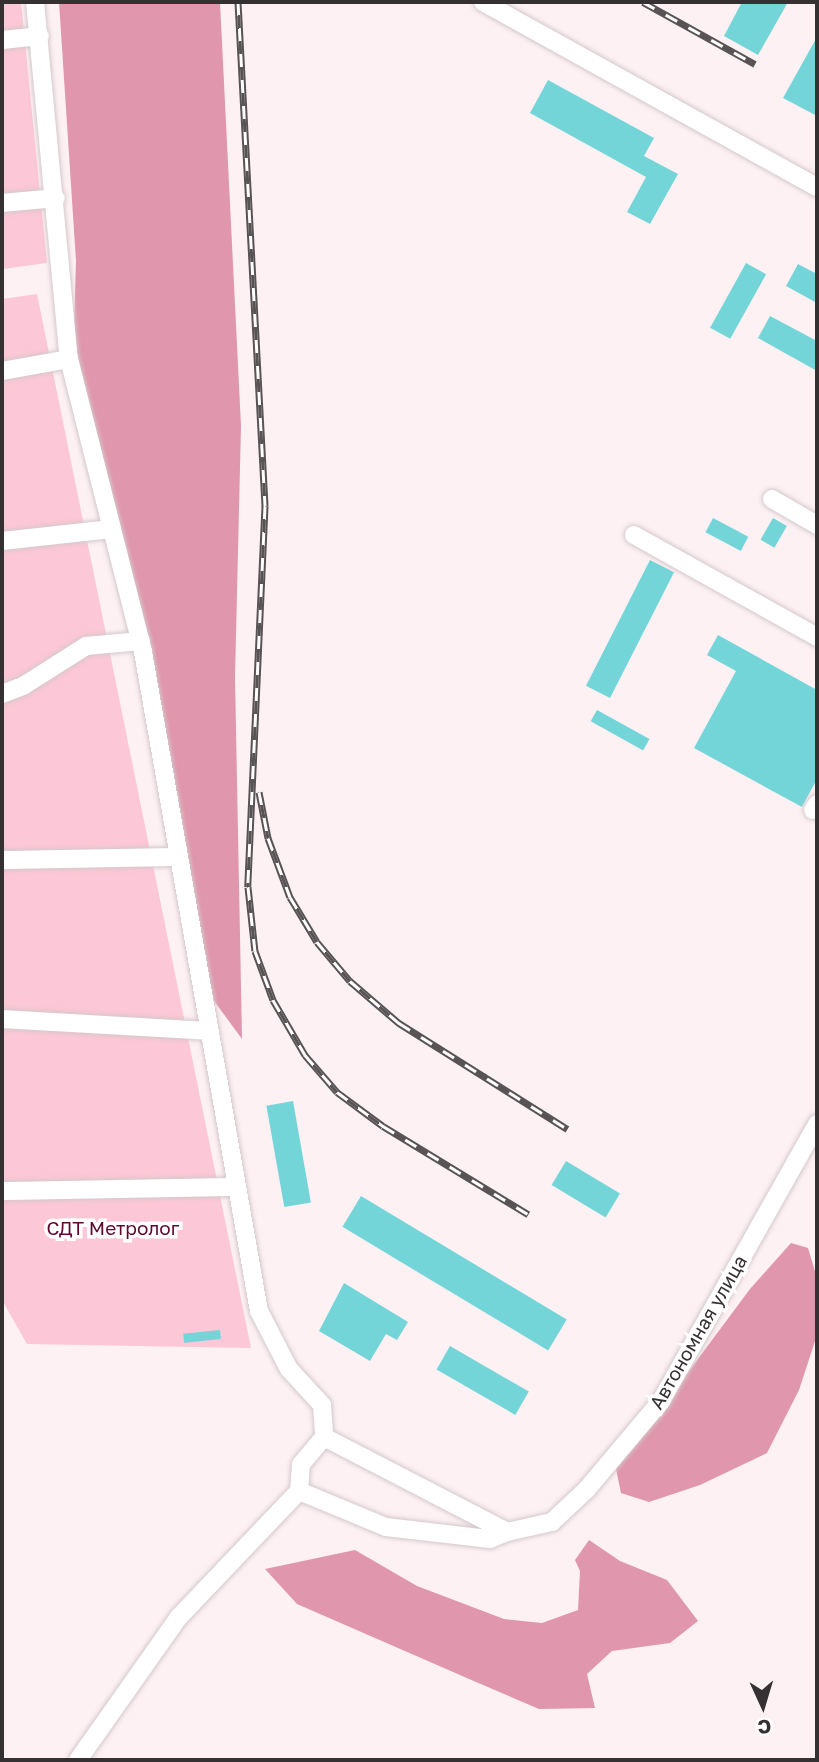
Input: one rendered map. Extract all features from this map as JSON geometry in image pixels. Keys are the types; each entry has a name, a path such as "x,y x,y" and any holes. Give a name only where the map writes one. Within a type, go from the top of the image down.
{"street":[{"path":"35,2 56,198 69,359 141,641 259,1311 289,1369 322,1405 324,1437 301,1464 299,1491 179,1617 78,1760"},
{"path":"483,2 817,187"},
{"path":"2,40 40,36"},
{"path":"2,204 56,198"},
{"path":"2,370 69,359"},
{"path":"772,499 817,525"},
{"path":"2,541 111,529"},
{"path":"634,535 817,637"},
{"path":"2,694 23,686 86,646 141,641"},
{"path":"2,860 178,857"},
{"path":"2,1019 208,1031"},
{"name":"Автономная улица","path":"299,1491 386,1527 489,1539 552,1522 587,1489 661,1401 817,1124"},
{"path":"2,1191 236,1187"},
{"path":"324,1437 507,1532"}],"green space":[{"path":"2,2 21,2 47,263 2,269"},
{"name":"СДТ Метролог","path":"37,294 251,1348 27,1344 2,1300 2,299"}],"shaded area":[{"path":"59,2 220,2 241,426 235,677 242,1039 209,994 73,362 76,261"},
{"path":"791,1243 808,1248 817,1278 817,1335 799,1390 767,1453 700,1485 649,1502 621,1493 616,1469 750,1289"},
{"path":"589,1540 620,1561 667,1580 698,1621 670,1643 612,1651 587,1674 595,1708 539,1709 297,1604 265,1569 355,1550 417,1586 504,1619 542,1623 578,1610 580,1571 575,1560"}],"building":[{"path":"742,2 788,2 758,55 724,36"},
{"path":"817,37 817,116 783,98"},
{"path":"548,80 654,138 644,156 678,174 650,224 627,212 646,177 530,113"},
{"path":"746,263 766,274 730,339 710,328"},
{"path":"798,264 817,274 817,303 786,286"},
{"path":"770,316 817,341 817,371 758,338"},
{"path":"713,518 748,537 741,551 705,532"},
{"path":"773,518 787,526 774,548 760,540"},
{"path":"650,560 674,572 610,698 586,686"},
{"path":"718,635 817,690 817,779 802,807 694,748 736,671 707,655"},
{"path":"597,710 649,739 643,750 591,721"},
{"path":"293,1101 311,1202 284,1207 266,1106"},
{"path":"566,1161 620,1193 606,1217 552,1185"},
{"path":"361,1196 567,1320 548,1350 342,1227"},
{"path":"344,1283 408,1322 397,1340 386,1334 370,1361 319,1331"},
{"path":"220,1330 221,1339 184,1343 183,1334"},
{"path":"450,1346 529,1392 515,1415 436,1369"}],"railway":[{"path":"238,2 265,506 248,887 255,951 273,1000 305,1055 337,1092 383,1126 528,1214"},
{"path":"643,2 755,64"},
{"path":"259,792 268,838 290,897 317,942 350,981 399,1023 567,1129"}]}
